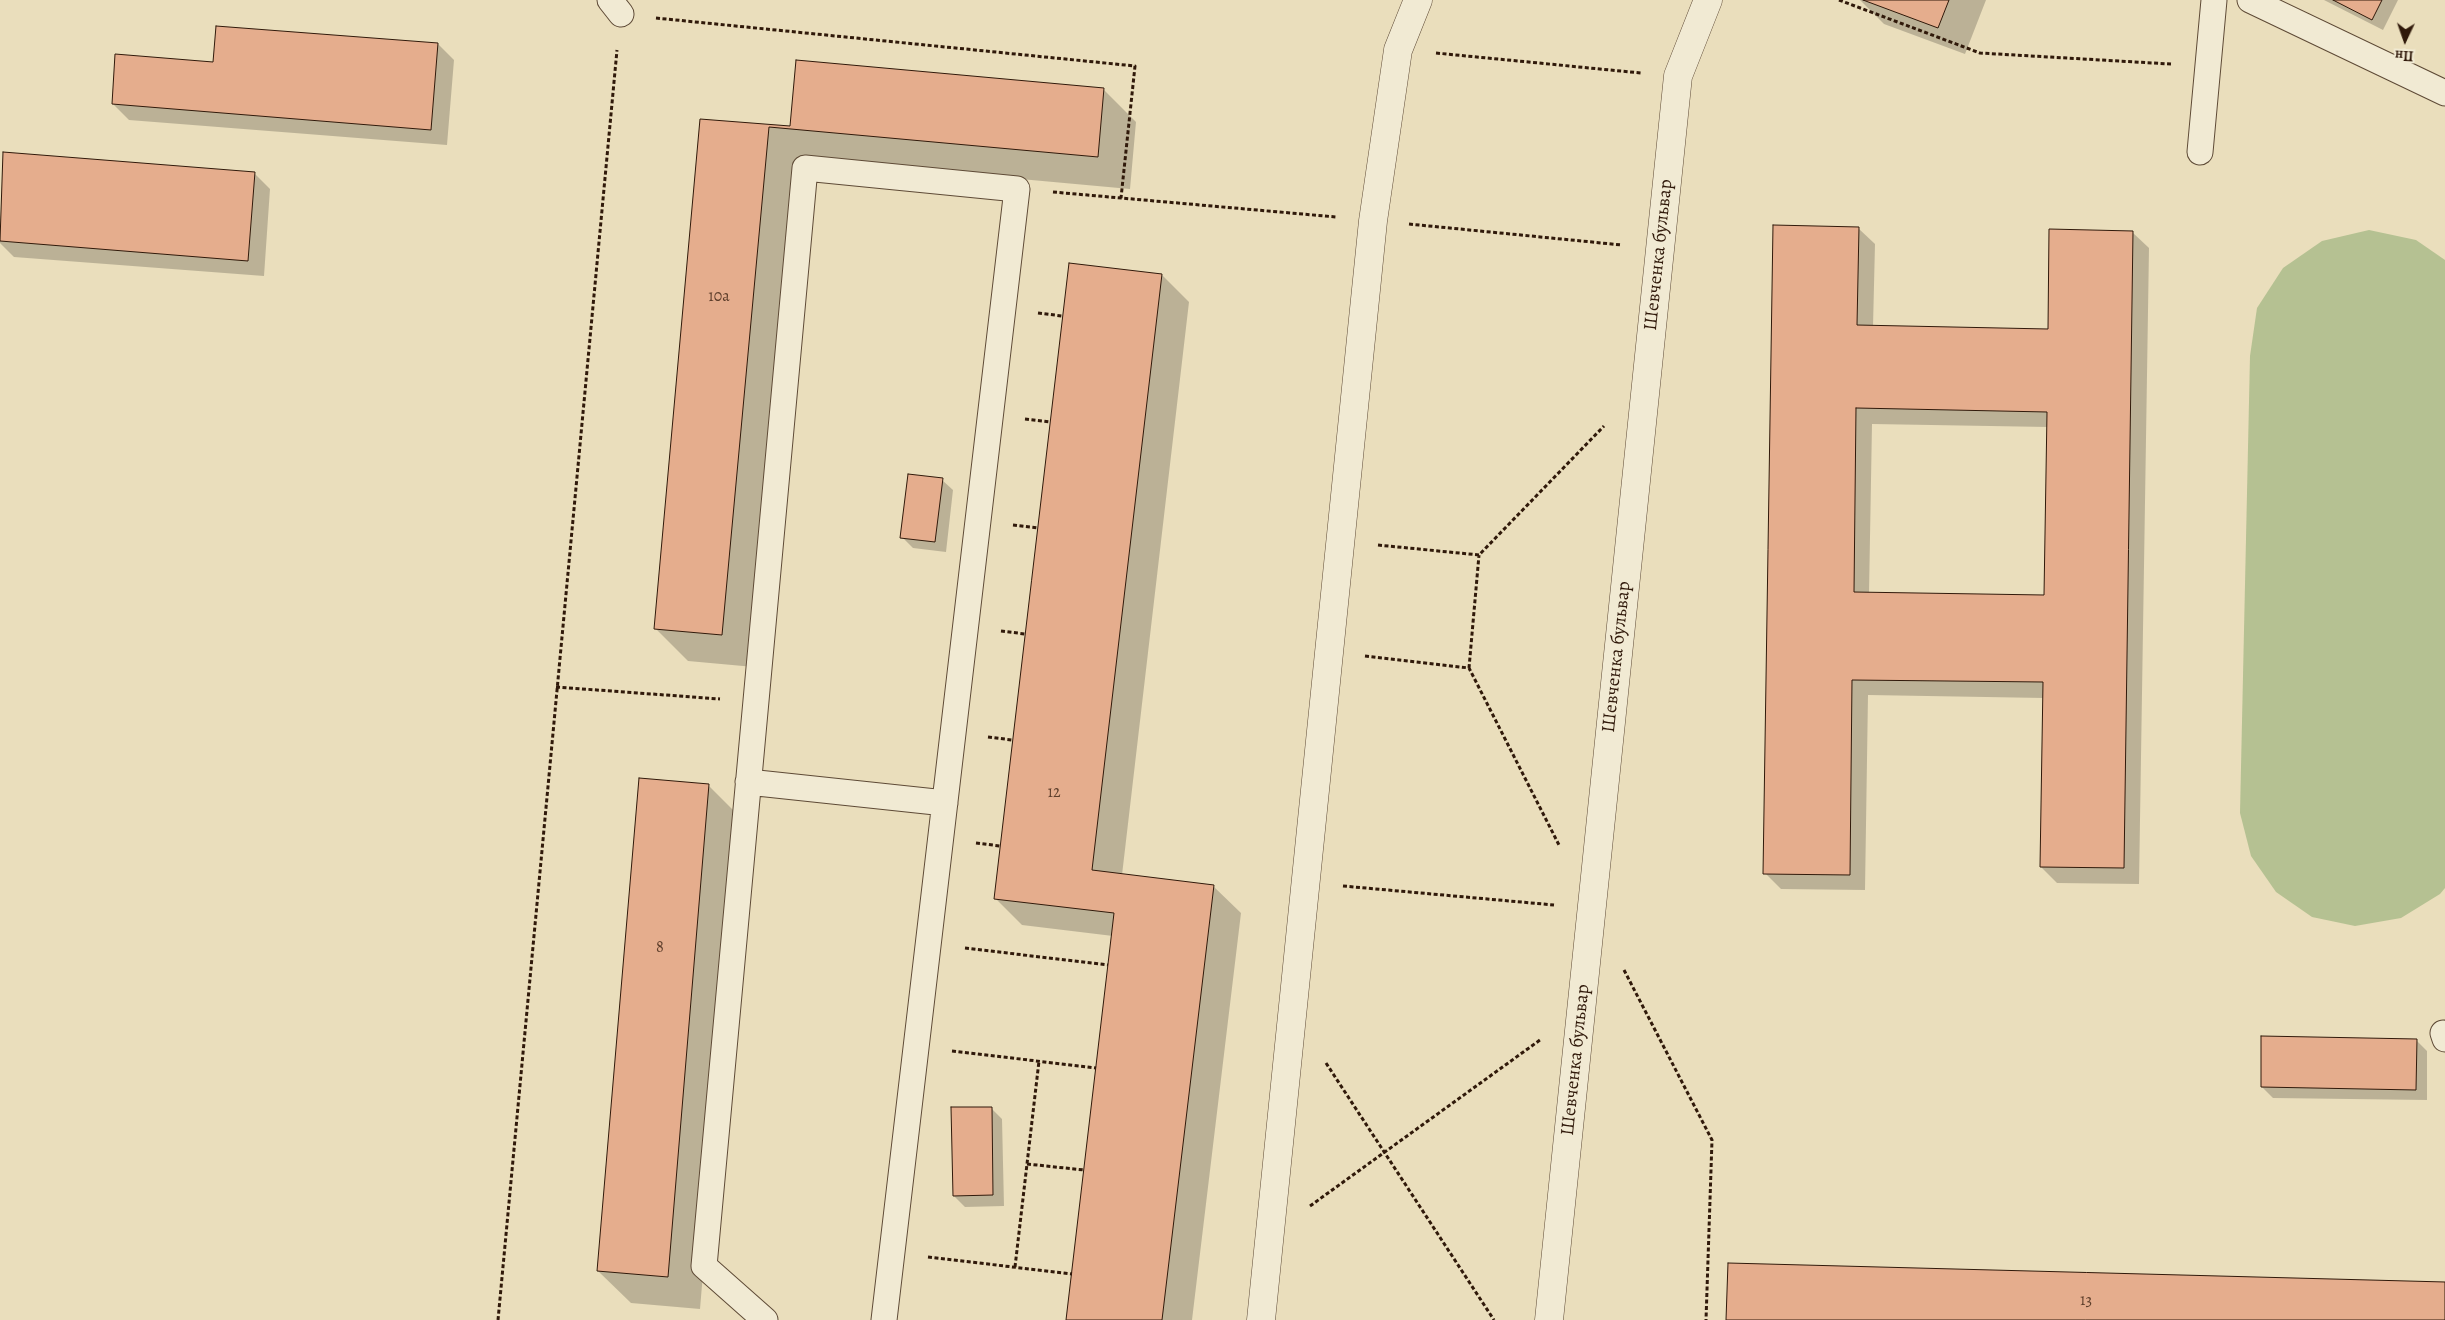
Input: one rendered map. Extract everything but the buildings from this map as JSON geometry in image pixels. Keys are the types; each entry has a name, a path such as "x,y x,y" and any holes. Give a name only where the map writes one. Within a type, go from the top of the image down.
{"street":[{"path":"1261,1320 1373,220 1398,50 1418,0"},
{"name":"Шевченка бульвар","path":"1548,1320 1678,76 1708,0"}],"lane":[{"path":"2200,152 2214,0"},
{"path":"2250,0 2445,93"},
{"path":"765,1320 704,1266 805,168 1017,188 884,1320"},
{"path":"748,782 945,803"}],"path":[{"path":"1839,0 1980,53 2208,66"},
{"path":"498,1320 616,7 1135,66 1120,198"},
{"path":"1398,50 1678,76"},
{"path":"1560,846 1470,668 1480,555 1606,423"},
{"path":"1340,541 1480,555"},
{"path":"1329,652 1470,668"},
{"path":"556,687 756,702"},
{"path":"1305,882 1591,908"},
{"path":"929,944 1108,965"},
{"path":"1623,968 1712,1140 1706,1320"},
{"path":"1270,1236 1581,1010"},
{"path":"917,1047 1096,1068"},
{"path":"1015,1267 1039,1061"},
{"path":"1325,1061 1494,1320"},
{"path":"1027,1164 1084,1170"},
{"path":"892,1253 1072,1274"}],"green space":[{"path":"2369,230 2416,240 2445,260 2445,888 2440,894 2401,918 2355,926 2312,917 2276,892 2251,856 2240,813 2250,356 2257,308 2283,268 2322,241"}]}
